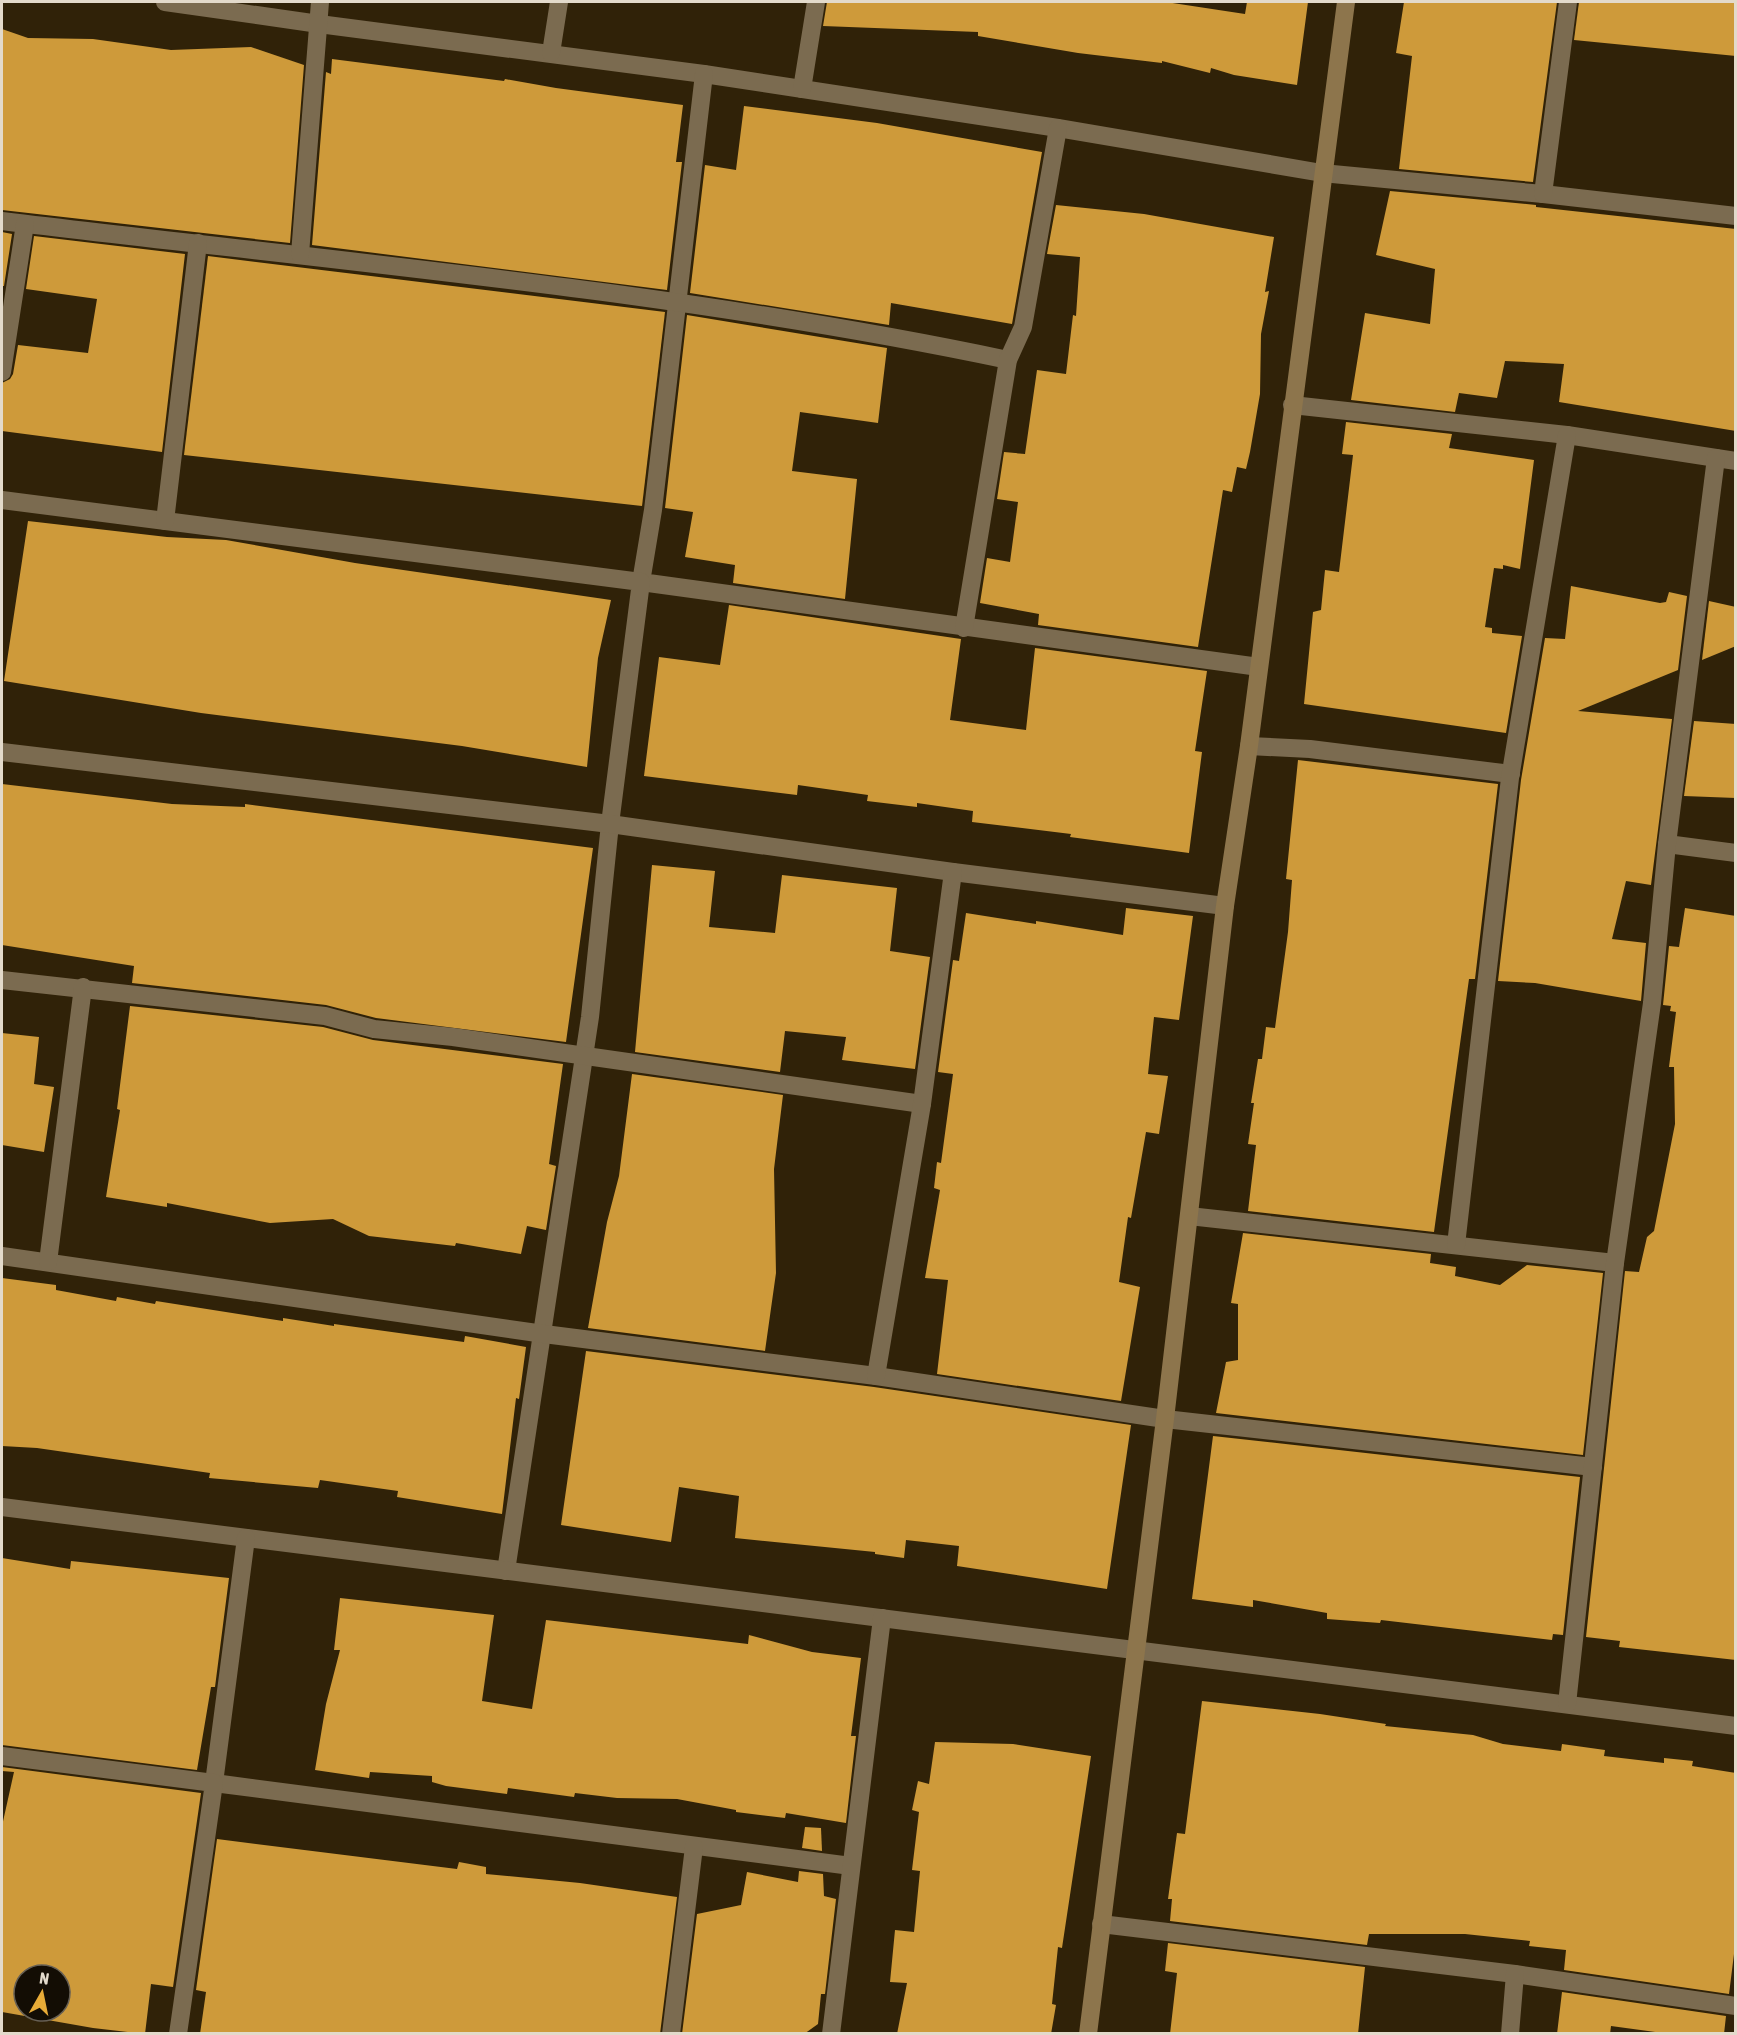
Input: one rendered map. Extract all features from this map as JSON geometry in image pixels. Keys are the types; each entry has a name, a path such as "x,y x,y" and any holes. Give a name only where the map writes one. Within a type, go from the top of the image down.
{"street":[{"path":"165,2 802,88 1058,128 1322,173 1543,194 1736,216"},
{"path":"300,254 320,2"},
{"path":"551,53 559,2"},
{"path":"802,88 816,2"},
{"path":"1088,2034 1166,1419 1226,906 1346,2"},
{"path":"1543,194 1569,2"},
{"path":"506,1571 585,1055 610,824 641,582 653,510 704,74"},
{"path":"964,628 1008,360 1023,327 1058,128"},
{"path":"2,221 300,254 676,302 840,327 1008,360"},
{"path":"2,372 25,224"},
{"path":"165,521 198,243"},
{"path":"1292,405 1567,435 1736,461"},
{"path":"1456,1245 1511,774 1567,435"},
{"path":"1567,1704 1615,1263 1652,1003 1667,844 1716,458"},
{"path":"2,500 641,582 1259,667"},
{"path":"1249,746 1310,748 1511,774"},
{"path":"2,752 610,824 953,872 1226,906"},
{"path":"1667,844 1736,853"},
{"path":"876,1376 922,1104 953,872"},
{"path":"2,980 83,987 325,1016 374,1029 585,1055 922,1104"},
{"path":"48,1262 83,987"},
{"path":"1189,1216 1615,1263"},
{"path":"2,1256 544,1334 876,1376 1166,1419 1593,1467"},
{"path":"2,1507 1736,1726"},
{"path":"178,2034 246,1538"},
{"path":"831,2034 882,1618"},
{"path":"2,1756 851,1866"},
{"path":"671,2034 694,1847"},
{"path":"1101,1924 1515,1974 1736,2006"},
{"path":"1510,2034 1515,1974"}],"building":[{"path":"827,2 1166,2 1245,14 1247,2 1308,2 1297,85 1234,75 1211,68 1210,73 1162,61 1162,63 1078,53 978,36 978,32 823,26"},
{"path":"1404,2 1557,2 1533,182 1399,169 1412,56 1396,53"},
{"path":"1579,2 1736,2 1736,56 1574,40"},
{"path":"2,29 28,38 93,39 171,50 251,47 304,65 290,243 2,210"},
{"path":"332,59 504,81 505,79 683,105 676,162 682,162 667,290 312,245 326,72 331,74"},
{"path":"744,106 877,123 1042,152 1012,324 891,303 889,325 690,293 705,165 736,170"},
{"path":"1390,191 1536,205 1536,207 1736,229 1736,431 1559,402 1564,364 1505,361 1497,398 1459,393 1455,412 1351,400 1365,313 1430,324 1435,269 1376,255"},
{"path":"1056,205 1144,214 1274,237 1265,292 1269,291 1261,334 1260,394 1250,452 1246,469 1237,467 1232,492 1223,490 1198,647 1038,625 1039,614 980,603 987,558 1010,562 1018,502 997,499 1004,452 1025,454 1037,370 1066,374 1073,315 1076,316 1080,257 1047,254"},
{"path":"2,232 12,234 4,286 2,286"},
{"path":"34,236 185,254 162,452 2,431 2,383 10,379 13,374 18,345 88,353 97,299 26,289"},
{"path":"208,256 665,312 642,506 184,455"},
{"path":"687,315 887,348 878,423 800,412 792,471 857,479 845,599 733,583 735,565 685,557 693,512 665,508"},
{"path":"1346,422 1452,434 1449,448 1534,460 1520,569 1503,565 1503,569 1494,568 1485,627 1492,628 1492,633 1522,636 1506,733 1304,704 1313,612 1321,610 1325,570 1339,572 1353,455 1342,454"},
{"path":"28,521 167,537 226,540 355,563 611,600 598,658 587,767 462,746 201,713 4,681"},
{"path":"1571,586 1660,603 1666,602 1669,592 1687,596 1678,670 1578,711 1672,719 1651,885 1626,881 1612,939 1646,943 1641,1001 1535,983 1498,981 1521,780 1545,638 1565,639"},
{"path":"1709,601 1736,607 1736,646 1702,660"},
{"path":"729,605 961,639 950,720 1026,730 1035,648 1207,671 1195,751 1202,752 1189,853 1070,837 1071,834 972,822 973,811 917,803 917,807 867,801 868,795 798,785 797,795 644,776 659,657 720,665"},
{"path":"1694,721 1736,724 1736,798 1684,796"},
{"path":"1298,760 1498,784 1475,979 1469,979 1434,1232 1248,1211 1256,1145 1248,1144 1254,1103 1251,1103 1258,1059 1262,1059 1266,1027 1275,1028 1288,932 1292,880 1286,879"},
{"path":"2,784 172,804 245,807 245,804 593,848 566,1042 376,1018 326,1005 132,983 134,966 2,945"},
{"path":"652,865 715,871 709,927 775,933 782,875 897,888 890,951 930,957 915,1069 842,1060 846,1037 785,1031 780,1072 635,1052"},
{"path":"1126,908 1193,916 1179,1020 1154,1017 1148,1074 1168,1076 1159,1134 1146,1132 1131,1218 1128,1217 1119,1282 1140,1287 1121,1401 937,1374 948,1280 925,1278 940,1190 934,1188 937,1162 941,1163 953,1074 938,1072 953,960 959,961 966,913 1123,935"},
{"path":"1685,908 1736,916 1736,1660 1619,1647 1620,1641 1586,1637 1625,1271 1639,1272 1647,1237 1654,1231 1675,1124 1674,1067 1669,1067 1676,1012 1670,1011 1671,1006 1663,1005 1669,946 1679,947"},
{"path":"130,1006 323,1027 373,1040 563,1064 549,1164 556,1166 546,1230 527,1226 521,1254 456,1243 455,1246 369,1236 333,1219 270,1223 167,1203 167,1207 106,1197 120,1110 117,1109"},
{"path":"2,1033 39,1037 34,1084 54,1087 44,1152 2,1145"},
{"path":"632,1074 783,1095 774,1169 776,1273 765,1351 588,1328 607,1222 619,1176"},
{"path":"1243,1233 1431,1254 1430,1263 1456,1267 1455,1276 1500,1285 1527,1265 1603,1273 1583,1455 1216,1413 1226,1362 1238,1360 1238,1304 1231,1303"},
{"path":"2,1278 56,1285 56,1290 116,1301 117,1297 155,1304 156,1301 283,1321 283,1318 464,1342 465,1336 526,1347 519,1399 516,1398 502,1514 397,1497 398,1491 320,1480 318,1488 209,1478 210,1473 37,1448 2,1446"},
{"path":"586,1351 874,1387 1131,1425 1107,1589 957,1566 959,1546 906,1540 904,1558 875,1554 875,1552 735,1538 739,1496 679,1487 671,1542 561,1525"},
{"path":"1213,1436 1580,1477 1563,1635 1553,1634 1552,1640 1381,1620 1380,1623 1327,1619 1327,1613 1253,1600 1253,1607 1192,1599"},
{"path":"2,1558 70,1569 71,1561 229,1578 215,1687 211,1687 197,1770 2,1745"},
{"path":"340,1598 494,1615 482,1701 532,1709 546,1620 748,1644 749,1635 812,1652 861,1658 851,1736 856,1736 846,1823 786,1813 785,1818 736,1812 736,1810 677,1799 617,1798 575,1793 574,1797 508,1788 507,1794 446,1786 432,1782 432,1776 370,1772 369,1778 315,1770 326,1704 340,1650 334,1650"},
{"path":"1202,1701 1320,1714 1386,1724 1385,1726 1473,1735 1503,1744 1561,1751 1562,1744 1605,1750 1604,1756 1664,1763 1664,1758 1693,1761 1692,1766 1736,1773 1736,1938 1729,1994 1564,1970 1566,1950 1529,1946 1530,1941 1465,1934 1369,1934 1367,1945 1170,1921 1172,1899 1168,1899 1177,1833 1185,1834"},
{"path":"935,1742 1013,1744 1091,1756 1062,1948 1058,1947 1052,2004 1056,2005 1051,2034 897,2034 907,1983 890,1982 895,1930 914,1932 920,1871 912,1870 919,1812 912,1810 918,1781 929,1784"},
{"path":"2,1767 201,1793 173,1987 151,1984 145,2034 65,2023 72,2023 72,1963 12,1963 12,2014 2,2012 2,1826 14,1772 2,1771"},
{"path":"805,1827 821,1828 822,1851 802,1848"},
{"path":"217,1839 457,1869 459,1862 486,1867 486,1874 580,1883 677,1897 660,2034 200,2034 206,1992 196,1990"},
{"path":"799,1871 823,1874 824,1896 836,1899 825,1994 821,1994 818,2024 804,2034 682,2034 697,1914 741,1905 747,1872 798,1882"},
{"path":"1168,1943 1365,1967 1358,2034 1170,2034 1177,1973 1165,1971"},
{"path":"1562,1992 1726,2016 1724,2034 1670,2034 1611,2026 1610,2034 1557,2034"}]}
